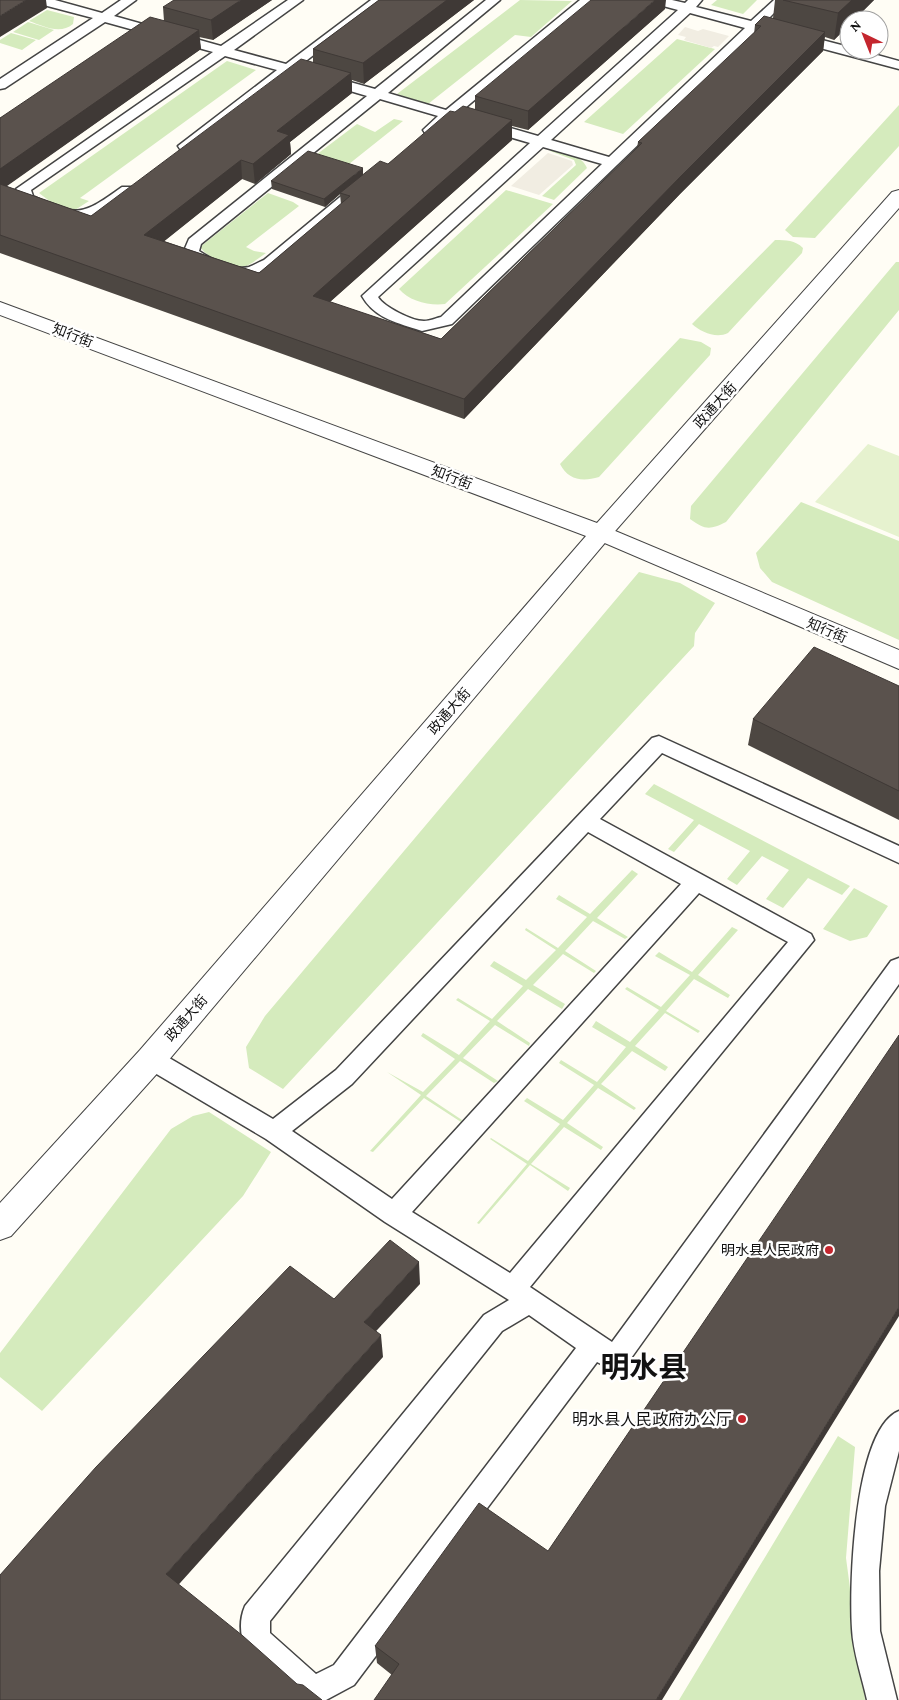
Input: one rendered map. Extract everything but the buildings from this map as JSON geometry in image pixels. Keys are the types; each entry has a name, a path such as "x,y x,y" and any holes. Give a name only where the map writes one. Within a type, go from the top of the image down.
{"street":[{"name":"政通大街","path":"0,1226 151,1059 601,533 896,205"},
{"name":"知行街","path":"0,308 601,533 899,660"}],"lane":[{"path":"41,0 226,50 612,162"},
{"path":"0,85 130,0"},
{"path":"141,179 111,203 88,215 72,218 27,199 23,189 297,0"},
{"path":"172,156 379,0"},
{"path":"374,176 269,262 254,271 237,273 201,260 191,253 194,242 494,0"},
{"path":"419,139 588,0"},
{"path":"657,0 692,4 755,26 899,65"},
{"path":"692,4 370,296 375,305 386,314 422,326 446,321 781,0"},
{"path":"274,1132 344,1077 659,743 899,855"},
{"path":"585,821 802,940 521,1295 493,1323 255,1616 256,1640 313,1691 344,1675 595,1344"},
{"path":"394,1214 696,882"},
{"path":"151,1059 274,1132 394,1214 521,1295 615,1359 899,967"},
{"path":"882,1700 866,1630 864,1571 871,1506 884,1452 899,1424"}],"green space":[{"path":"520,0 572,1 531,37 515,35 428,104 397,94"},
{"path":"717,0 757,0 743,14 711,5"},
{"path":"47,10 74,17 73,24 63,29 57,29 29,21"},
{"path":"28,22 54,30 39,40 13,32"},
{"path":"11,33 36,40 22,50 0,43 0,40"},
{"path":"677,39 715,49 623,134 584,122"},
{"path":"227,61 256,70 80,198 89,201 75,210 52,203 39,193"},
{"path":"899,105 899,146 815,238 793,237 785,230"},
{"path":"394,119 403,121 344,168 312,158 357,124 375,132"},
{"path":"553,149 581,160 587,168 554,200 542,196 576,165 574,160 550,151"},
{"path":"506,190 553,204 445,304 420,302 408,297 399,289"},
{"path":"268,193 299,206 246,247 254,251 266,253 254,262 240,267 227,265 209,256 200,247"},
{"path":"775,240 787,240 797,243 803,248 802,253 728,333 723,335 709,334 692,324"},
{"path":"896,262 899,262 899,310 726,522 708,528 690,519 691,506"},
{"path":"680,338 701,342 711,348 710,355 599,477 581,479 567,473 560,464"},
{"path":"868,444 899,456 899,537 815,502"},
{"path":"801,502 899,541 899,640 772,582 760,568 756,553"},
{"path":"639,572 680,583 715,603 695,633 694,646 283,1089 249,1068 246,1047 265,1016"},
{"path":"654,784 850,886 842,895 808,878 783,908 766,899 789,870 762,856 737,885 727,879 750,851 699,824 674,852 668,849 694,820 645,794"},
{"path":"632,870 638,874 597,918 628,937 625,939 593,921 565,951 596,971 594,973 563,954 533,985 565,1004 562,1009 528,989 497,1021 530,1043 529,1046 495,1025 463,1058 498,1081 494,1083 460,1061 426,1096 462,1120 461,1122 424,1098 373,1152 370,1151 421,1095 387,1072 423,1092 455,1059 421,1036 423,1033 459,1055 490,1021 456,1000 458,998 492,1019 523,986 490,966 494,961 526,980 556,950 525,930 526,928 558,948 587,917 556,899 559,895 590,914"},
{"path":"854,888 888,906 867,937 850,941 823,929"},
{"path":"732,927 738,930 698,975 730,995 728,998 694,979 666,1011 700,1031 698,1033 665,1013 635,1046 668,1067 665,1071 632,1051 601,1084 636,1108 634,1110 598,1088 567,1123 603,1147 601,1150 564,1127 531,1164 570,1188 568,1191 530,1165 479,1224 477,1223 527,1164 490,1139 528,1161 560,1124 524,1101 527,1098 563,1120 594,1085 559,1063 561,1060 597,1082 626,1047 592,1027 596,1021 630,1042 659,1010 625,989 627,987 661,1007 690,975 655,956 659,952 692,972"},
{"path":"209,1112 271,1152 243,1196 42,1411 0,1377 0,1353 171,1129 193,1116"},
{"path":"838,1436 855,1447 846,1558 865,1700 679,1700"}],"shaded area":[{"path":"685,27 698,31 703,29 729,36 718,47 714,46 711,48 684,40 686,37 678,35"},
{"path":"548,153 572,161 573,165 539,195 511,186"}],"place":[{"name":"明水县人民政府","path":"829,1250"},
{"name":"明水县人民政府办公厅","path":"742,1419"}],"district":[{"name":"明水县","path":"644,1367"}]}
